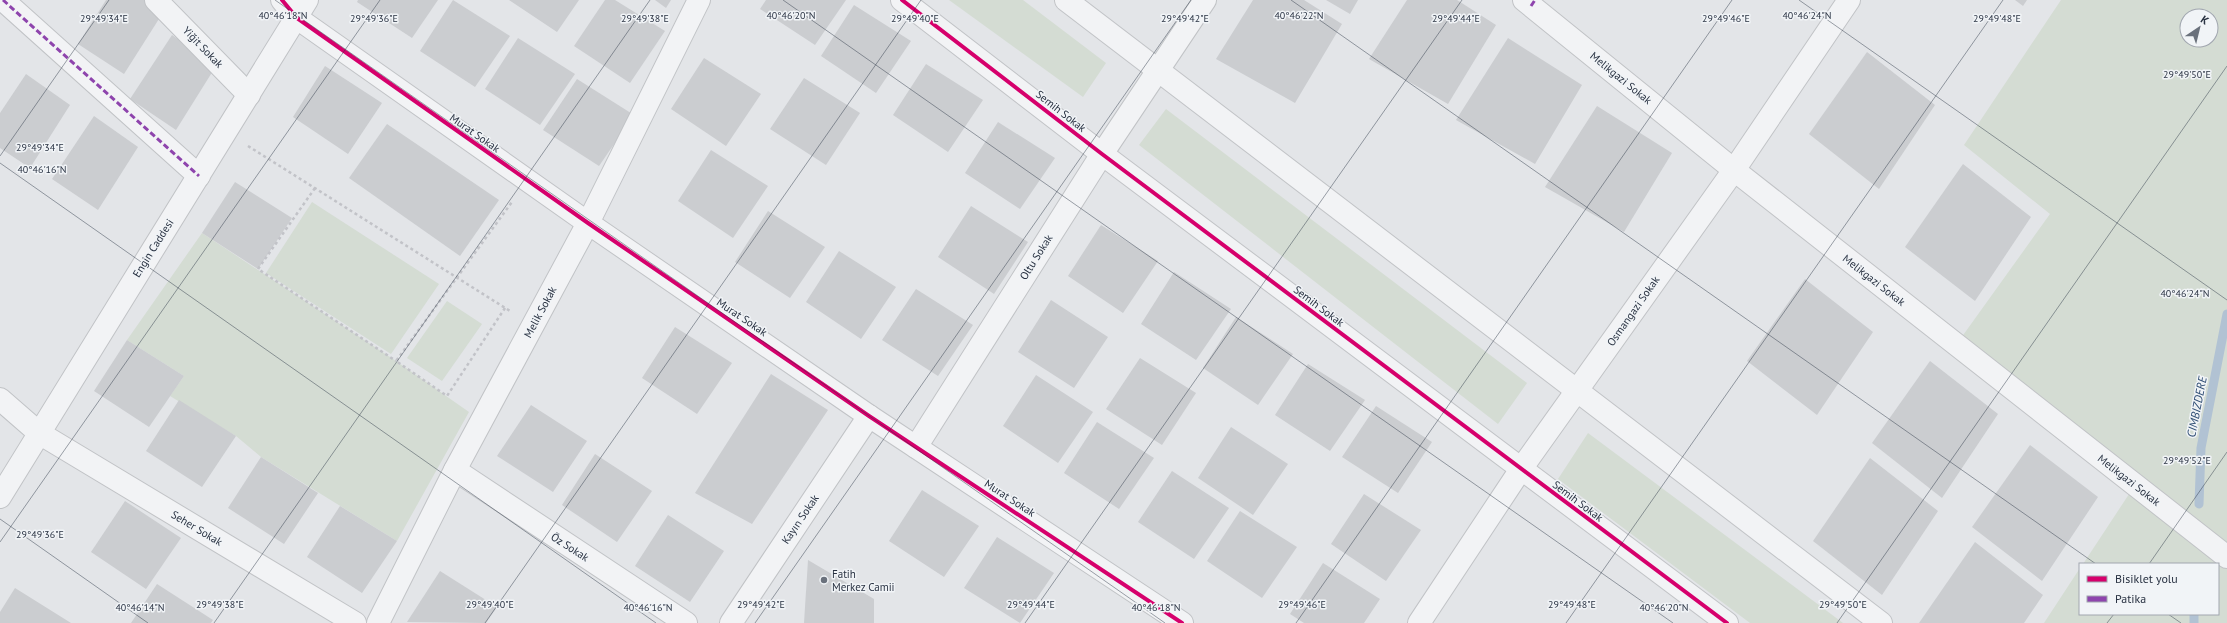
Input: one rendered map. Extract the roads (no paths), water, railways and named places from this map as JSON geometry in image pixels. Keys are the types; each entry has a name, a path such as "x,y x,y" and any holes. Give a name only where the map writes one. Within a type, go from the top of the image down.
{"street":[{"path":"4,0 198,176"},
{"name":"Yiğit Sokak","path":"156,0 249,95"},
{"name":"Murat Sokak","path":"282,0 302,9 528,181 588,223 869,416 1182,623"},
{"name":"Melik Sokak","path":"378,623 455,470 588,223 699,0"},
{"name":"Semih Sokak","path":"902,0 1102,154 1728,623"},
{"path":"1066,0 1881,623"},
{"name":"Oltu Sokak","path":"916,447 1102,154 1204,0"},
{"name":"Osmangazi Sokak","path":"1419,623 1521,469 1734,170 1849,0"},
{"name":"Melikgazi Sokak","path":"1530,2 1734,170 2227,557"},
{"name":"Engin Caddesi","path":"0,497 302,9"},
{"name":"Seher Sokak","path":"0,399 39,433 355,623"},
{"name":"Kayın Sokak","path":"731,623 869,416"},
{"name":"Öz Sokak","path":"455,470 686,623"}],"waterway":[{"name":"CIMBIZDERE","path":"2199,504 2201,448 2227,314"},
{"name":"CIMBIZDERE","path":"2194,615 2194,623"}],"place":[{"name":"Fatih Merkez Camii","path":"824,580"}]}
